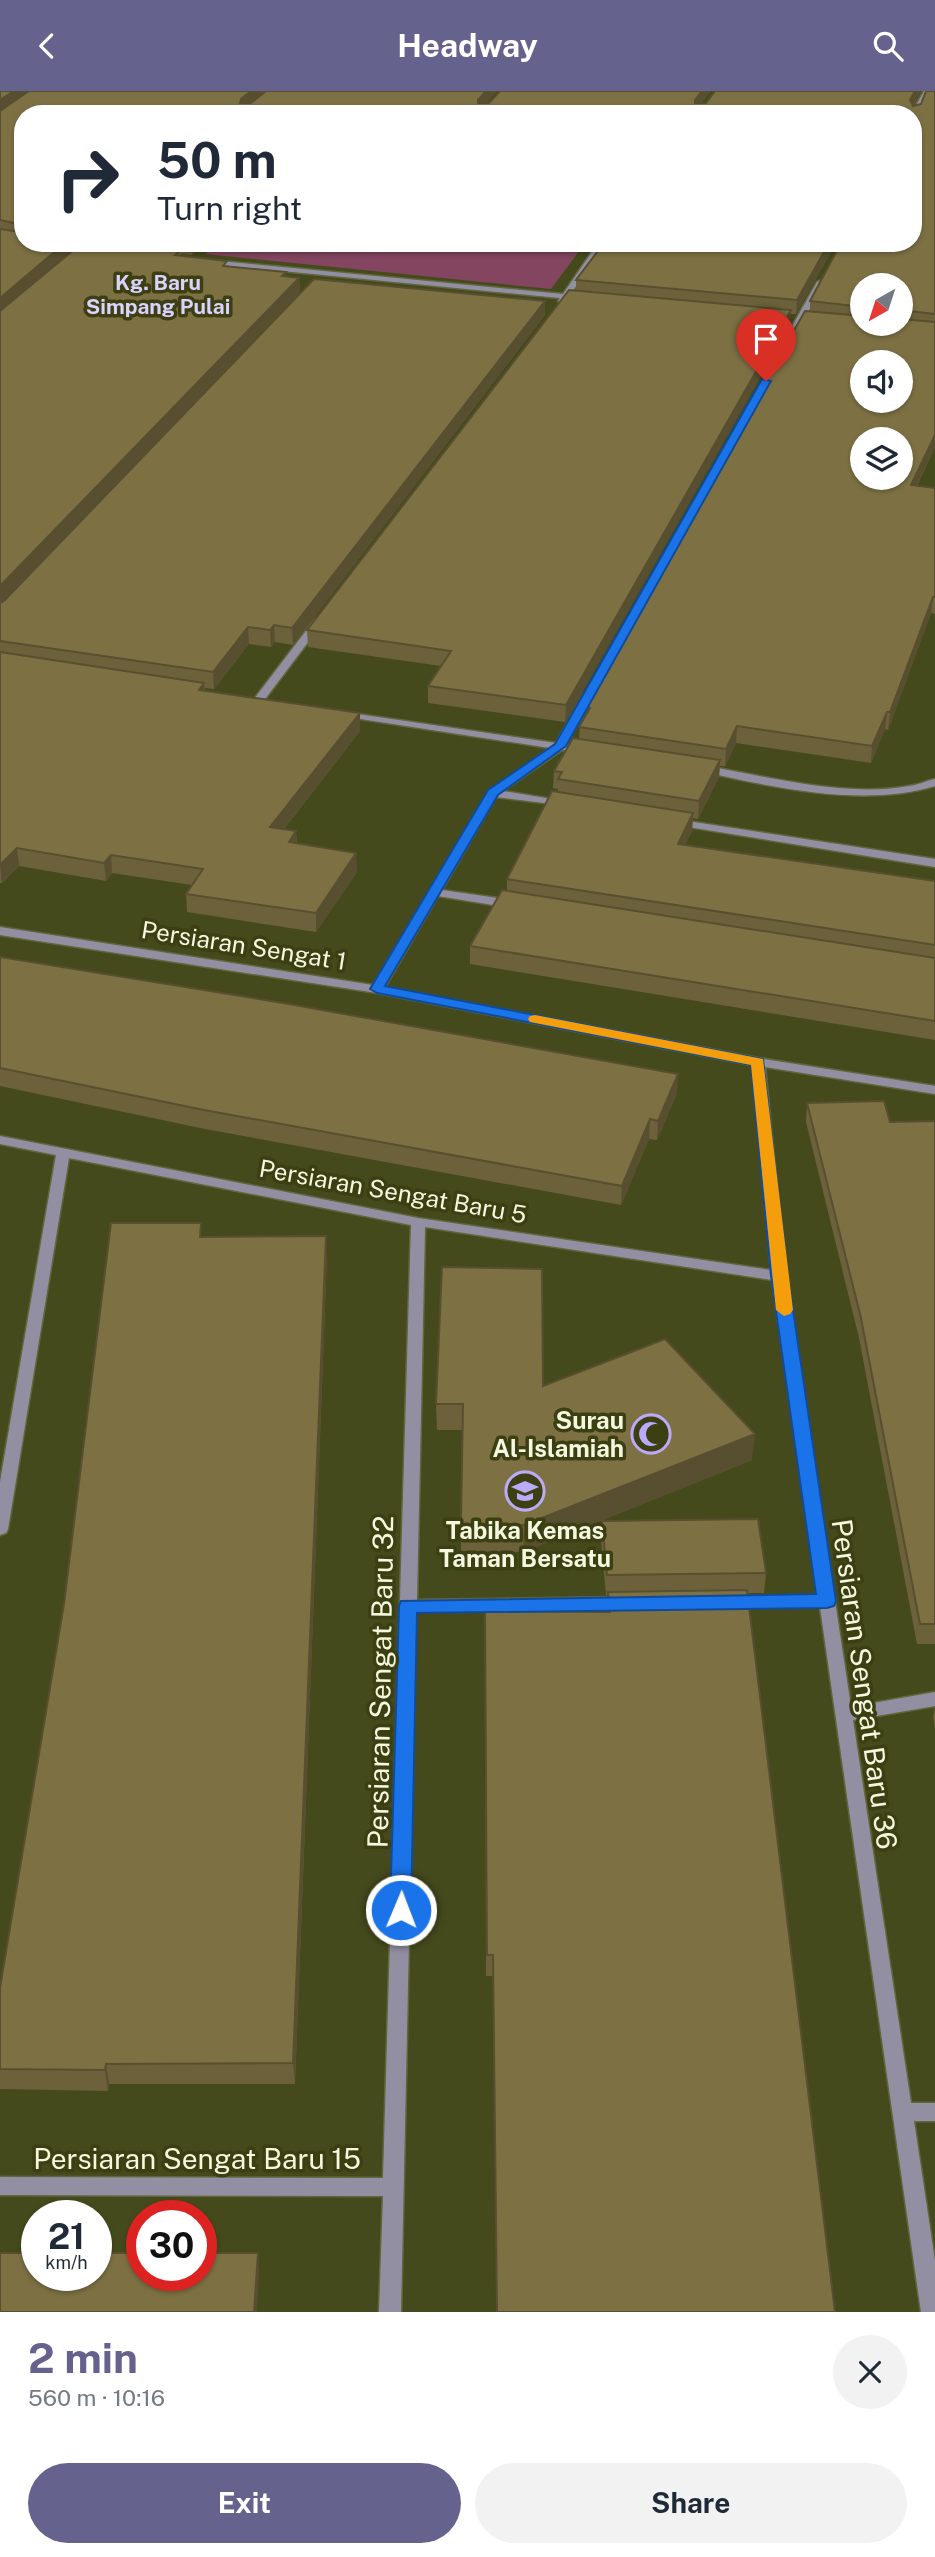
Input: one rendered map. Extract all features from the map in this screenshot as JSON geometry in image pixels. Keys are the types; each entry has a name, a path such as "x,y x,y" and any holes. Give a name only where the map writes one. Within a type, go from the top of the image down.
{"street":[{"path":"557,308 596,252"},
{"path":"205,261 593,300"},
{"path":"314,285 324,275"},
{"path":"787,343 825,276"},
{"path":"787,318 814,321"},
{"path":"258,701 325,613"},
{"path":"377,989 493,793 560,746 593,687"},
{"path":"245,699 272,703"},
{"path":"327,711 600,752"},
{"path":"694,767 855,792 919,790 935,782"},
{"path":"493,793 576,806"},
{"path":"659,819 935,863"},
{"path":"434,892 529,907"},
{"name":"Persiaran Sengat 1","path":"0,931 377,989 758,1062 935,1090"},
{"name":"Persiaran Sengat Baru 36","path":"758,1062 779,1276 932,2312"},
{"name":"Persiaran Sengat Baru 5","path":"0,1140 418,1221 779,1276"},
{"path":"0,1529 63,1152"},
{"name":"Persiaran Sengat Baru 32","path":"390,2312 418,1221"},
{"path":"715,1602 827,1601"},
{"path":"408,1606 645,1603"},
{"path":"844,1715 935,1699"},
{"path":"901,2112 935,2112"},
{"name":"Persiaran Sengat Baru 15","path":"0,2186 394,2186"}],"shaded area":[{"path":"207,252 578,252 551,289 205,254"}],"building":[{"path":"0,91 14,91 0,100"},
{"path":"29,91 251,91 240,103 251,103 266,91 486,91 478,103 489,103 500,91 702,91 695,103 706,103 715,91 915,91 910,100 912,105 14,105 14,223 0,220 0,111"},
{"path":"926,91 935,91 935,314 914,312 914,273 850,273 850,306 810,301 836,252 922,252 922,105 917,105 921,104"},
{"path":"0,229 14,231 14,252 54,252 0,298"},
{"path":"71,252 179,252 175,255 227,261 223,266 286,272 282,276 299,278 0,586 0,311"},
{"path":"597,252 824,252 797,300 576,280"},
{"path":"314,279 545,301 292,628 274,625 270,630 248,627 213,672 0,641 0,603"},
{"path":"569,290 791,310 566,705 428,686 451,651 307,630"},
{"path":"805,311 850,315 850,336 914,336 914,320 935,322 935,435 913,481 913,427 850,427 850,490 913,490 913,485 935,488 935,597 890,712 887,712 872,746 737,726 726,749 579,727 590,708 581,707"},
{"path":"0,652 204,683 199,690 360,713 270,827 296,831 289,842 356,853 316,913 186,894 203,869 111,855 104,863 17,848 0,865"},
{"path":"573,738 720,760 699,801 558,779 562,772 554,771"},
{"path":"552,791 693,813 678,844 935,881 935,945 507,879"},
{"path":"502,890 935,958 935,1021 470,946"},
{"path":"0,957 283,1003 678,1074 658,1121 650,1119 622,1186 204,1110 0,1068"},
{"path":"884,1101 890,1122 935,1121 935,1624 920,1624 861,1318 807,1103"},
{"path":"111,1223 201,1223 200,1237 326,1236 293,2063 106,2064 105,2070 0,2069 0,1988 64,1604"},
{"path":"442,1267 542,1269 543,1386 665,1339 755,1434 524,1525 461,1524 463,1404 436,1404"},
{"path":"758,1519 766,1573 607,1575 602,1521"},
{"path":"747,1590 835,2312 497,2312 493,1955 487,1955 485,1611 610,1612 608,1592"},
{"path":"0,2253 21,2253 21,2291 112,2291 112,2253 126,2253 126,2291 217,2291 217,2253 258,2253 254,2312 0,2312"}],"slow traffic":[{"path":"535,1019 758,1062 784,1310"}],"place":[{"name":"Surau Al-Islamiah","path":"651,1434"},
{"name":"Tabika Kemas Taman Bersatu","path":"525,1491"}],"district":[{"name":"Kg. Baru Simpang Pulai","path":"158,294"}],"route":[{"path":"401,1910 408,1606 827,1601 779,1276 758,1062 377,989 493,793 560,746 766,381"}]}
